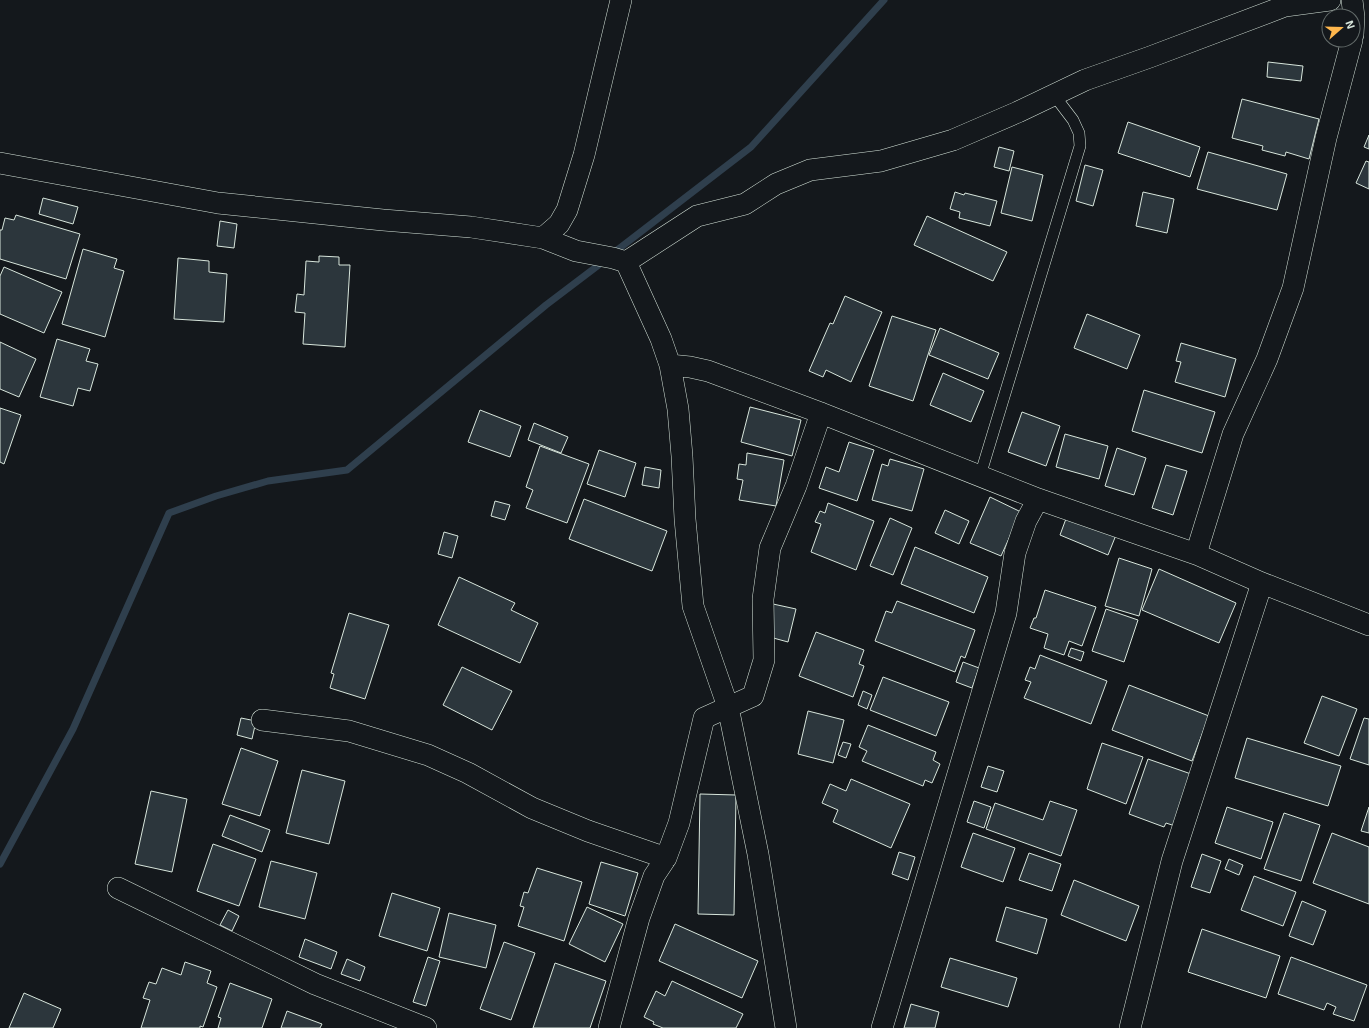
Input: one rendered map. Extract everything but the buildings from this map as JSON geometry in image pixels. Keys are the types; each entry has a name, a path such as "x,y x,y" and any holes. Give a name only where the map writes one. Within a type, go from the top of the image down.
{"street":[{"path":"543,238 559,224 567,210 584,155 621,0"},
{"path":"626,262 698,216 745,204 776,184 810,170 881,161 945,142 1018,112 1085,80 1150,57 1285,3 1330,0"},
{"path":"1196,554 1232,434 1267,359 1293,288 1326,138 1350,48"},
{"path":"0,164 218,203 383,220 471,227 543,238 576,251 626,262 661,339 670,365 678,409 685,519 693,606 728,707 758,854 786,1028"},
{"path":"670,365 708,371 821,413 1038,499 1196,554 1262,583 1369,624"},
{"path":"608,1028 639,918 654,876 666,858 678,822 704,718 754,696 764,660 763,599 770,548 796,486 821,413"},
{"path":"882,1028 1006,613 1015,553 1026,521 1038,499"},
{"path":"1130,1028 1172,861 1262,583"},
{"path":"262,720 349,731 428,755 468,773 532,808 588,831 666,858"},
{"path":"118,888 315,984 426,1028"}],"lane":[{"path":"980,476 1080,146 1079,133 1073,120 1054,95"}],"waterway":[{"path":"612,254 751,147 884,0"},
{"path":"0,864 73,729 169,513 216,496 268,481 347,470 546,305 604,261"}]}
